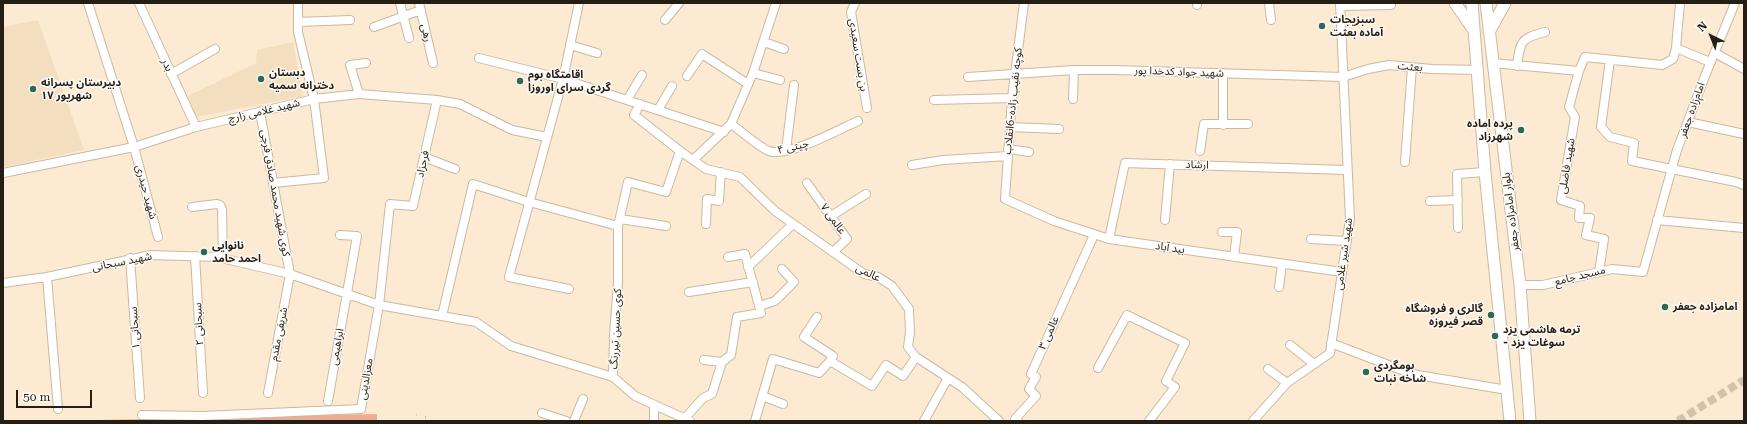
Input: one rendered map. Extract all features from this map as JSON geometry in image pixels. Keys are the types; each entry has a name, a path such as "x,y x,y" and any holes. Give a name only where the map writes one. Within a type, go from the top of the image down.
{"main road":[{"path":"1456,3 1473,29"},
{"name":"بلوار امامزاده جعفر","path":"1472,3 1485,172 1510,421"},
{"name":"بلوار امامزاده جعفر","path":"1486,3 1520,285 1530,421"},
{"path":"1489,32 1505,3"},
{"path":"1473,18 1479,13 1487,15"}],"street":[{"name":"شهید حیدری","path":"88,3 134,147 158,237"},
{"name":"بدر","path":"139,3 196,127"},
{"path":"273,183 324,178 314,99 298,32 298,3"},
{"path":"400,3 410,38"},
{"path":"570,289 509,276 563,79 579,3"},
{"path":"665,20 679,3"},
{"path":"640,104 634,115 693,160 731,124 753,73 776,3"},
{"name":"بن بست سعیدی","path":"855,3 851,12 867,108"},
{"name":"کوچه نقیب زاده-6انقلاب","path":"1005,199 1012,98 1024,3"},
{"path":"1269,3 1271,20"},
{"path":"1493,63 1578,71 1585,57 1662,65 1673,59 1676,48 1680,3"},
{"name":"امام‌زاده جعفر","path":"1657,220 1688,122 1710,62 1735,3"},
{"path":"1340,4 1391,5"},
{"name":"شهید شیر غلامی","path":"1253,421 1287,383 1330,353 1350,219 1340,4"},
{"path":"374,27 403,16 420,6"},
{"name":"رهی","path":"420,6 432,63"},
{"path":"298,22 350,20"},
{"path":"1517,66 1519,46 1529,36 1545,32"},
{"path":"764,42 784,48"},
{"path":"570,45 597,53"},
{"path":"1676,48 1710,62"},
{"path":"171,74 215,49"},
{"path":"1714,53 1744,69"},
{"path":"686,76 702,54 748,84"},
{"path":"479,58 563,79 724,132"},
{"path":"1610,60 1601,127 1610,137 1634,143 1632,161 1736,182 1744,185"},
{"path":"359,94 350,65 366,63"},
{"name":"بعثت","path":"1343,78 1368,69 1389,66 1478,70"},
{"path":"1405,162 1412,67"},
{"path":"1073,99 1074,70"},
{"name":"شهید جواد کدخدا پور","path":"968,77 1074,70 1223,73 1343,78"},
{"name":"شهید فاضلی","path":"1578,71 1569,107 1575,117 1561,200 1580,206 1579,218 1590,218 1586,235 1604,239 1599,272"},
{"path":"753,73 780,80"},
{"path":"1223,73 1223,125"},
{"path":"627,100 642,75"},
{"path":"786,150 794,84"},
{"path":"658,110 672,86"},
{"name":"شهید غلامی زارچ","path":"3,174 134,147 196,127 314,99 359,94 437,100 460,104 512,130 547,137"},
{"path":"934,100 1012,98"},
{"name":"فرحزاد","path":"390,204 413,206 437,100"},
{"name":"کوی شهید محمد صادق فرجی","path":"260,112 290,274"},
{"name":"چیتی ۴","path":"731,124 769,152 804,146 858,121"},
{"path":"1688,122 1744,134"},
{"path":"1200,151 1204,124 1248,124"},
{"path":"1010,127 1059,129"},
{"name":"کوی حسین تیررنگ","path":"379,305 476,322 511,346 613,377 614,335 618,283 619,222 628,182 666,192 680,151"},
{"path":"912,166 943,160 1008,152 1029,152"},
{"path":"424,158 455,169"},
{"name":"عالمی","path":"693,160 706,169 740,177 775,211 793,224 864,274 878,277 892,286 909,309 910,332 908,347 916,357"},
{"name":"ارشاد","path":"1109,239 1125,163 1348,170"},
{"path":"1165,220 1170,164"},
{"path":"706,224 707,199 719,201 721,172"},
{"path":"1458,228 1457,174 1485,172"},
{"name":"عالمی ۷","path":"807,183 847,239 833,252"},
{"path":"442,316 473,184 529,202 619,222 666,226"},
{"path":"831,216 866,194"},
{"name":"بید آباد","path":"1005,199 1054,221 1109,239 1342,272"},
{"path":"1430,201 1458,200"},
{"name":"معزالدینی","path":"142,415 202,416 361,409 379,305 390,204"},
{"path":"192,206 220,205 222,209 223,258"},
{"path":"1657,220 1744,228"},
{"name":"مسجد جامع","path":"1520,285 1543,285 1612,268 1643,272 1657,220"},
{"path":"748,266 793,224"},
{"path":"1222,232 1237,232 1234,257"},
{"name":"ابراهیمی","path":"328,401 357,236 340,235"},
{"name":"عالمی ۳","path":"1018,421 1015,418 1036,396 1029,389 1036,377 1031,374 1094,235"},
{"path":"1311,239 1347,241"},
{"path":"613,377 635,396 654,406 688,420 703,398 712,394 722,362 731,355 736,317 761,313 745,254 728,257"},
{"name":"شهید سبحانی","path":"3,283 47,277 130,258 151,255 195,256 223,258 290,274 379,305"},
{"name":"سبحانی ۲","path":"195,256 203,393"},
{"name":"سبحانی ۱","path":"130,258 140,398"},
{"path":"1279,287 1282,264"},
{"path":"759,306 775,301 794,282 782,269"},
{"name":"شریفی مقدم","path":"268,393 290,274"},
{"path":"47,277 58,409"},
{"path":"689,292 753,282"},
{"path":"1098,368 1127,315 1185,343 1166,381 1175,387 1149,421"},
{"path":"755,421 773,359 819,373 833,356 804,337 817,317"},
{"path":"1331,343 1412,374 1507,390"},
{"path":"1290,345 1314,364"},
{"path":"830,361 872,386 886,365 903,376 916,357 962,387 999,421"},
{"path":"704,360 722,362"},
{"path":"1268,369 1287,383"},
{"path":"924,421 948,378"},
{"path":"762,396 783,404"},
{"path":"574,421 583,399"},
{"path":"654,406 654,421"},
{"path":"542,413 566,421"}],"shaded area":[{"name":"دبیرستان پسرانه ۱۷ شهریور","path":"38,20 84,150 3,167 3,27"},
{"name":"دبستان دخترانه سمیه","path":"293,42 303,96 196,117 188,96 256,63 257,50"},
{"path":"377,414 377,421 50,421"}],"tunnel":[{"path":"1678,421 1744,380"}],"place":[{"name":"سبزیجات آماده بعثت","path":"1322,26"},
{"name":"دبستان دخترانه سمیه","path":"261,79"},
{"name":"اقامتگاه بوم گردی سرای اوروزا","path":"520,81"},
{"name":"دبیرستان پسرانه ۱۷ شهریور","path":"33,89"},
{"name":"پرده اماده شهرزاد","path":"1521,130"},
{"name":"نانوایی احمد حامد","path":"204,252"},
{"name":"امامزاده جعفر","path":"1665,307"},
{"name":"گالری و فروشگاه قصر فیروزه","path":"1491,315"},
{"name":"ترمه هاشمی یزد - سوغات یزد","path":"1495,336"},
{"name":"بومگردی شاخه نبات","path":"1366,372"}]}
